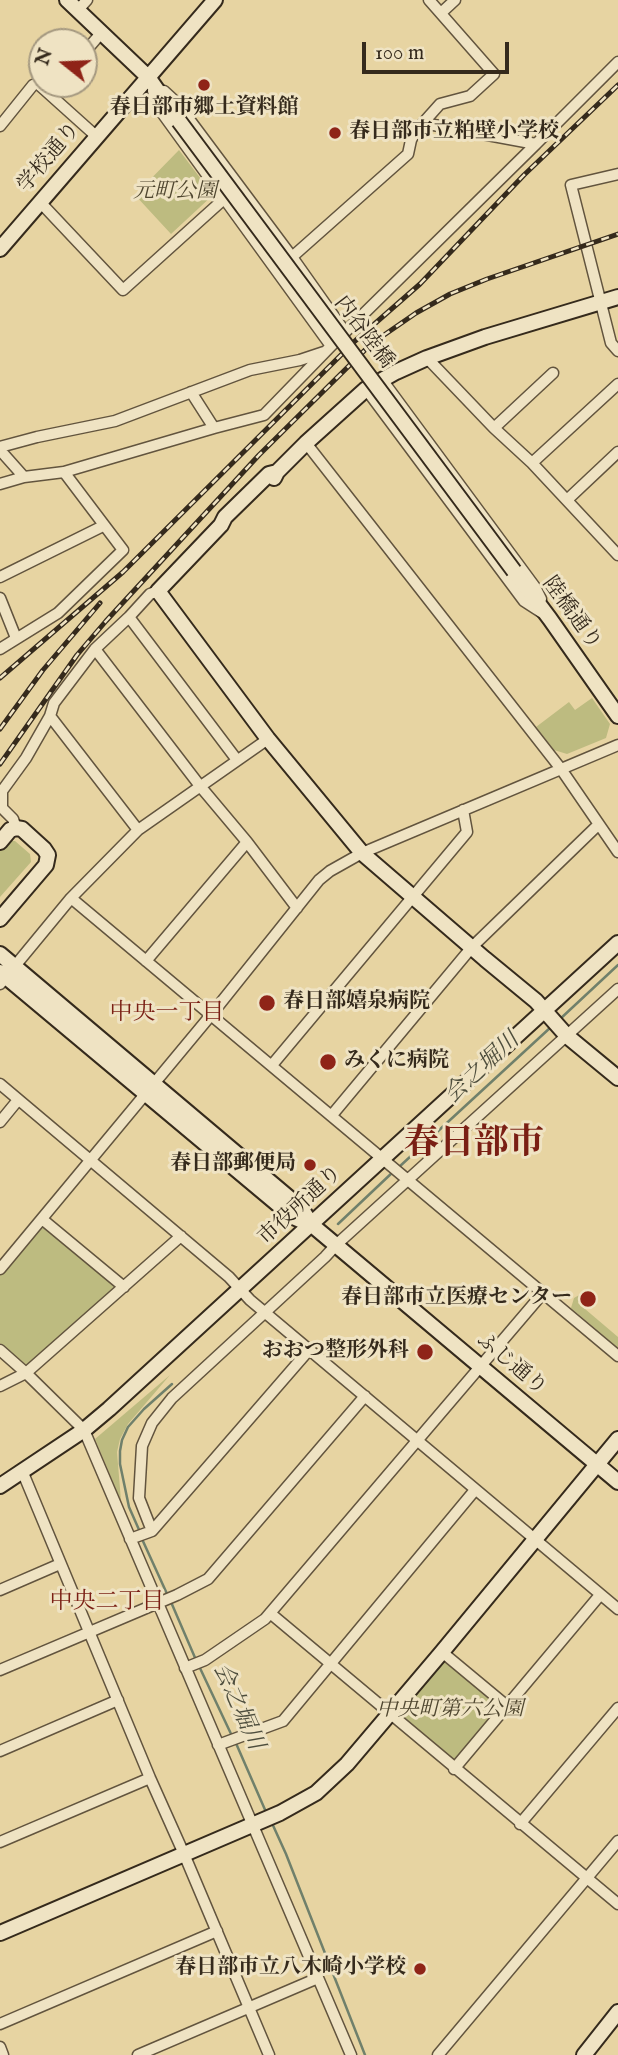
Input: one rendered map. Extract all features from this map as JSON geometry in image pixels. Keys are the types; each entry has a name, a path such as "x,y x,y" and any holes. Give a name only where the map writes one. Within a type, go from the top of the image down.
{"street":[{"name":"学校通り","path":"1,244 215,0"},
{"path":"292,257 408,154 411,140 440,104 470,96 494,74 429,0"},
{"path":"441,13 455,0"},
{"name":"内谷陸橋","path":"77,3 148,77 514,571"},
{"path":"98,37 102,32"},
{"path":"0,484 24,477 64,472 264,415 618,62"},
{"path":"148,77 160,110 225,198 329,349"},
{"path":"148,77 177,103 345,332"},
{"path":"0,126 28,91"},
{"path":"56,98 96,136"},
{"path":"423,123 536,144"},
{"path":"618,174 571,185 611,343 618,351"},
{"path":"40,202 123,290 225,198"},
{"path":"16,828 13,819 2,808 2,790 26,758 54,704 95,649 130,617 150,594 158,591 220,525 268,486 277,472 306,443 366,389 426,358 485,337 618,297"},
{"path":"24,477 0,449 37,437 115,421 250,370 300,360 329,349"},
{"path":"426,358 532,463 618,555"},
{"path":"494,428 553,373"},
{"path":"383,381 535,587 550,619"},
{"path":"532,463 618,384"},
{"path":"366,389 524,601 550,619"},
{"path":"191,392 214,428"},
{"path":"306,443 561,769 618,852"},
{"path":"567,500 618,452"},
{"path":"0,649 58,613 123,550 64,472"},
{"path":"0,577 103,526"},
{"name":"陸橋通り","path":"514,571 618,716"},
{"path":"158,591 268,739 362,853 548,1014 565,1033 617,1075"},
{"path":"0,598 16,638"},
{"path":"130,617 237,760"},
{"path":"95,649 297,908"},
{"path":"50,716 138,830"},
{"path":"5,975 71,898 138,830 268,739"},
{"path":"0,1269 319,880 362,853 618,745"},
{"path":"272,1065 467,832 463,810"},
{"path":"332,1115 472,947 598,825"},
{"path":"0,842 10,830 22,829 48,855 47,865 0,919"},
{"path":"146,961 247,842"},
{"path":"71,898 618,1356"},
{"name":"市役所通り","path":"0,1486 84,1430 245,1295 548,1014 618,943"},
{"name":"ふじ通り","path":"0,954 5,975 301,1208 315,1228 618,1482"},
{"path":"149,1532 139,1498 142,1446 152,1423 172,1398 262,1310 326,1256 334,1243 565,1033 618,989"},
{"path":"0,1084 234,1281 245,1295 309,1350 618,1609"},
{"path":"0,1122 18,1100"},
{"path":"42,1219 124,1287"},
{"path":"0,1385 26,1373 181,1236"},
{"path":"188,1667 205,1660 265,1619 543,1293"},
{"path":"0,1350 84,1430 256,1823 351,2055"},
{"path":"132,1539 149,1532 309,1350"},
{"path":"0,1670 177,1595 208,1579 365,1396"},
{"path":"0,1933 280,1813 303,1801 330,1781 442,1653 618,1439"},
{"path":"23,1473 269,2055"},
{"path":"221,1744 283,1721 475,1490"},
{"path":"0,1590 60,1564"},
{"path":"454,1769 600,1595"},
{"path":"270,1613 618,1904"},
{"path":"442,1653 507,1706"},
{"path":"0,1751 118,1700"},
{"path":"520,1824 618,1708"},
{"path":"0,1842 150,1778"},
{"path":"438,2055 618,1841"},
{"path":"0,2024 217,1931"},
{"path":"138,2055 318,1978"},
{"path":"584,2055 618,2012"},
{"path":"0,2047 3,2055"}],"green space":[{"name":"元町公園","path":"179,150 213,195 171,234 135,195"},
{"path":"592,698 610,724 606,738 567,754 554,750 536,727 569,702 575,710"},
{"path":"9,841 15,841 30,854 31,862 0,897 0,851"},
{"path":"45,1224 121,1287 28,1366 0,1343 0,1276"},
{"path":"583,1295 578,1303 618,1337 618,1348 571,1308 574,1298"},
{"path":"170,1375 128,1424 120,1439 117,1452 121,1501 95,1439"},
{"name":"中央町第六公園","path":"444,1660 499,1707 454,1760 400,1714"}],"waterway":[{"name":"会之堀川","path":"559,1020 618,965"},
{"name":"会之堀川","path":"399,1167 551,1027"},
{"name":"会之堀川","path":"338,1224 394,1171"},
{"name":"会之堀川","path":"140,1532 129,1507 120,1464 122,1440 128,1427 144,1409 172,1384"},
{"name":"会之堀川","path":"142,1539 168,1596"},
{"name":"会之堀川","path":"171,1602 196,1660"},
{"name":"会之堀川","path":"199,1666 232,1736"},
{"name":"会之堀川","path":"235,1741 266,1812"},
{"name":"会之堀川","path":"271,1821 365,2055"}],"railway":[{"path":"0,678 123,572 355,341 420,284 524,175 618,85"},
{"path":"0,764 77,655 106,621 259,455 371,344 416,313 450,294 618,234"},
{"path":"0,729 43,670 100,603"}],"place":[{"name":"春日部市郷土資料館","path":"204,85"},
{"name":"春日部市立粕壁小学校","path":"335,133"},
{"name":"春日部嬉泉病院","path":"267,1003"},
{"name":"みくに病院","path":"328,1062"},
{"name":"春日部郵便局","path":"310,1165"},
{"name":"春日部市立医療センター","path":"588,1299"},
{"name":"おおつ整形外科","path":"425,1352"},
{"name":"春日部市立八木崎小学校","path":"420,1969"}],"district":[{"name":"中央一丁目","path":"167,1014"},
{"name":"春日部市","path":"474,1146"},
{"name":"中央二丁目","path":"107,1603"}]}
